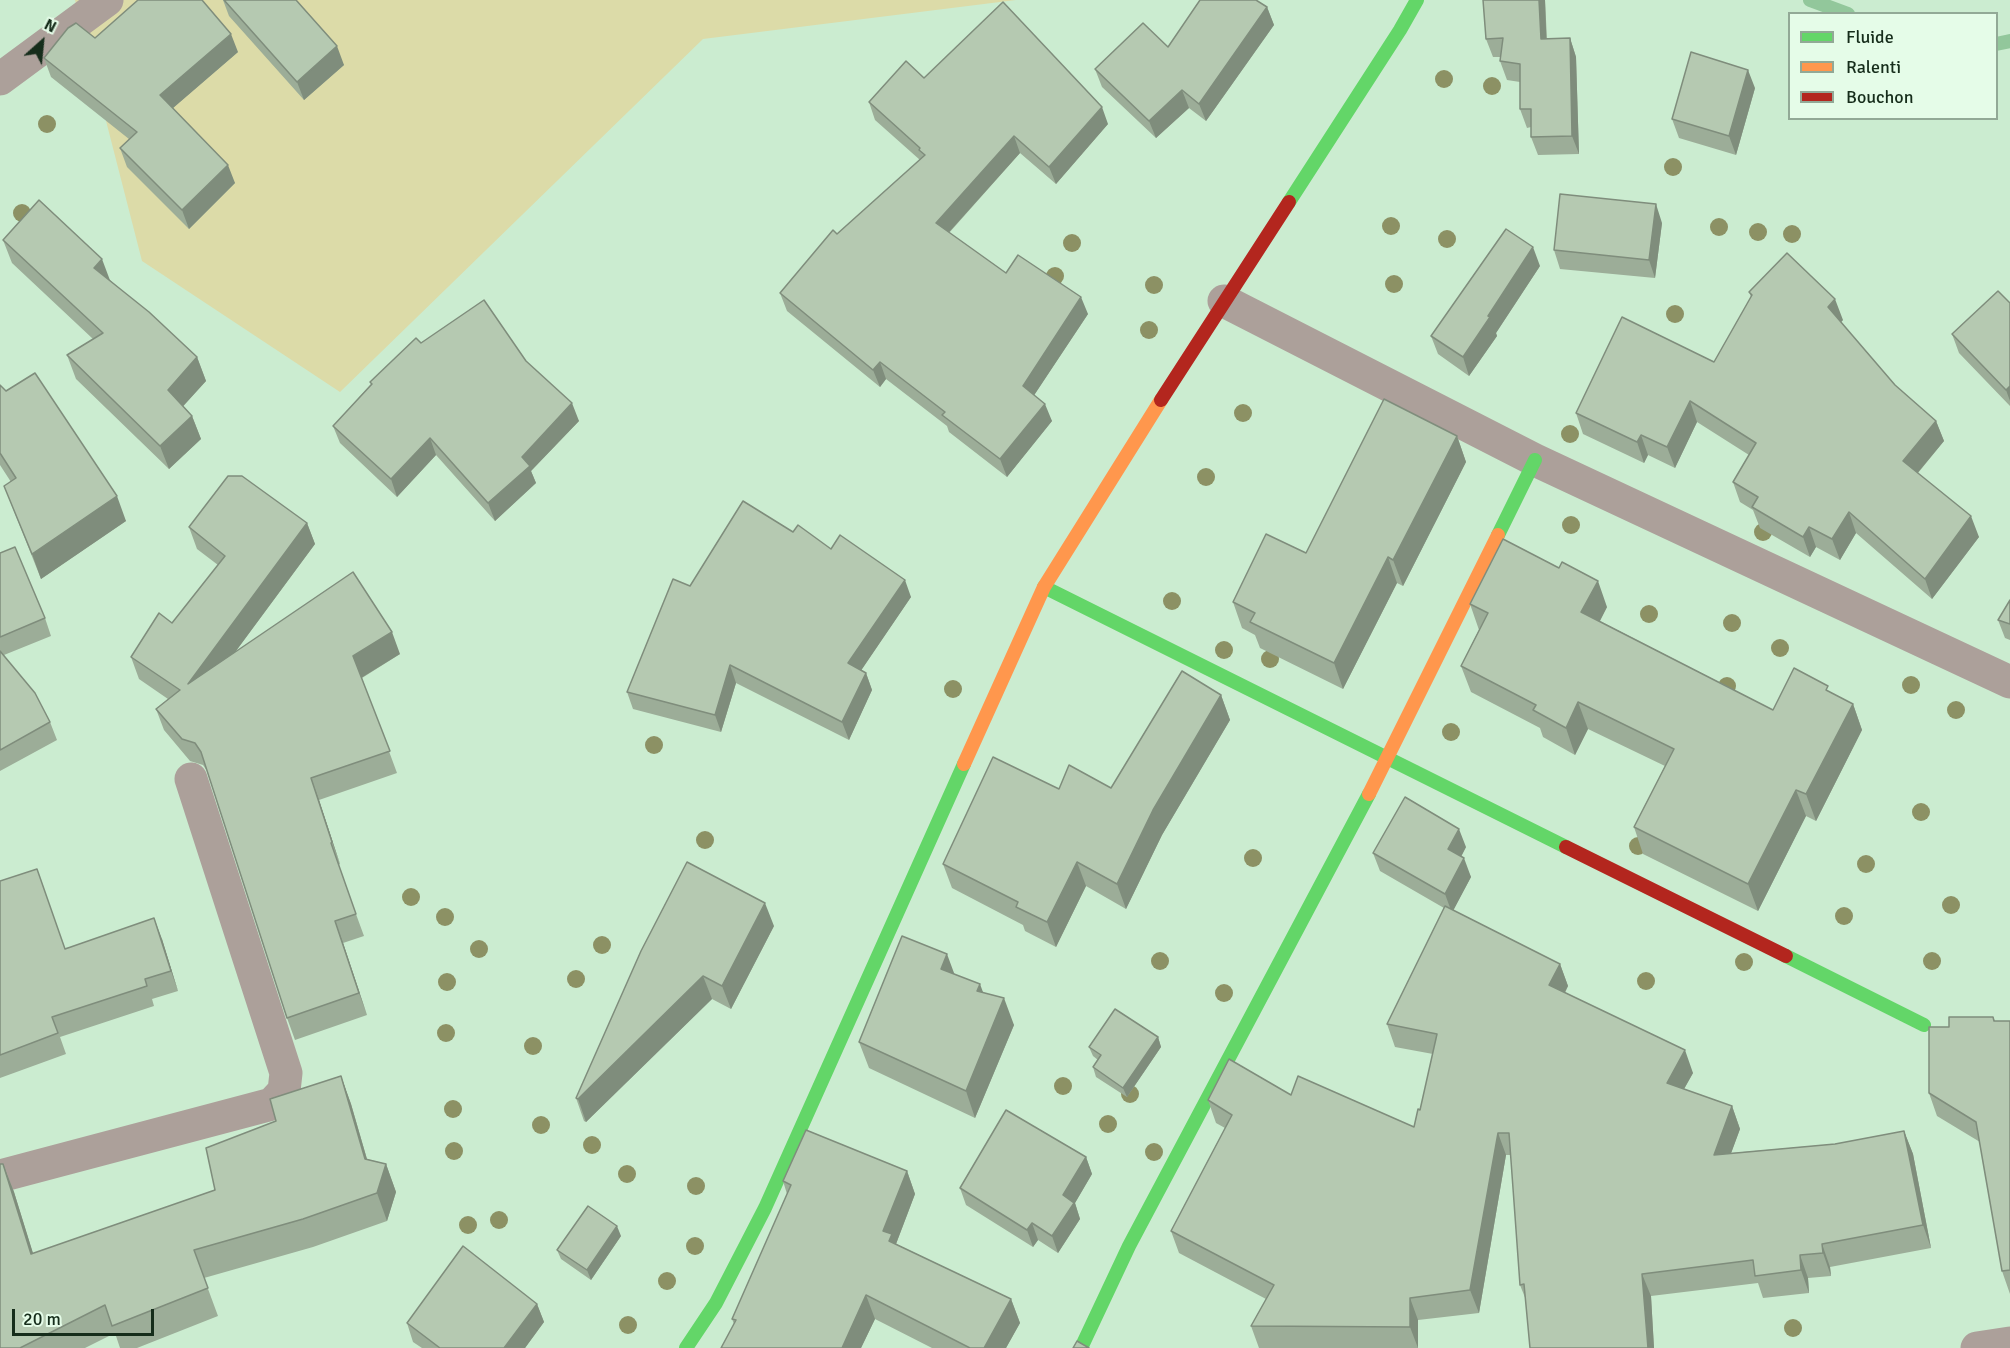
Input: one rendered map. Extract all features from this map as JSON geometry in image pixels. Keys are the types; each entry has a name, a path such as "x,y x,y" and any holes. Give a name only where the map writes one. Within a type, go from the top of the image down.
{"street":[{"path":"0,79 107,0"},
{"path":"686,1348 716,1303 765,1208 1044,587 1224,301 1400,30 1416,0"},
{"path":"1224,301 1535,460 2010,682"},
{"path":"1081,1348 1128,1246 1388,758 1535,460"},
{"path":"1044,587 1924,1025"},
{"path":"0,1176 272,1104 284,1091 286,1073 191,779"},
{"path":"1977,1348 2010,1343"}],"green space":[{"path":"75,0 1016,0 703,39 340,392 142,261"}],"building":[{"path":"138,0 202,0 231,34 160,95 228,165 182,210 120,148 137,132 44,58 68,28 76,23 95,38"},
{"path":"224,0 296,0 337,46 297,82"},
{"path":"1200,0 1256,0 1267,7 1199,104 1182,90 1149,121 1095,69 1143,23 1168,47"},
{"path":"1483,0 1539,0 1541,39 1570,38 1572,136 1531,137 1531,109 1520,109 1520,64 1500,61 1503,38 1486,39"},
{"path":"1003,2 1102,107 1049,167 1014,136 936,223 1006,273 1018,255 1081,297 1023,386 1045,404 1000,459 942,415 945,412 880,362 873,370 780,293 833,230 837,234 925,155 869,102 906,61 924,78"},
{"path":"1691,52 1748,70 1729,136 1672,119"},
{"path":"1560,194 1656,204 1649,260 1554,250"},
{"path":"39,200 102,259 94,268 149,312 197,357 168,390 192,416 160,446 67,355 103,333 3,240"},
{"path":"1506,229 1533,247 1463,357 1431,336"},
{"path":"1787,253 1835,299 1828,307 1895,385 1936,421 1903,461 1971,516 1925,579 1849,512 1832,539 1809,527 1803,537 1752,507 1758,497 1733,482 1756,443 1690,401 1667,447 1641,435 1637,442 1576,413 1622,317 1714,362 1752,295 1749,292"},
{"path":"1998,291 2010,303 2010,386 2006,390 1952,334"},
{"path":"484,300 526,361 572,403 522,457 530,466 488,503 430,438 391,479 333,426 372,384 370,382 416,338 421,343"},
{"path":"35,373 117,496 32,554 4,486 16,478 0,453 0,385 6,391"},
{"path":"1384,399 1457,436 1393,560 1388,557 1334,663 1250,622 1255,613 1233,602 1266,534 1306,553"},
{"path":"228,476 242,476 307,523 188,684 353,572 392,632 353,656 390,751 311,778 356,914 335,921 359,993 287,1018 201,752 195,743 182,739 156,709 180,690 131,657 159,613 172,623 225,556 189,527"},
{"path":"743,501 793,532 798,525 831,549 840,535 905,580 848,663 866,673 842,722 730,665 715,715 627,692 673,579 690,586"},
{"path":"1503,539 1559,568 1562,562 1598,581 1581,612 1773,710 1794,668 1828,686 1826,690 1853,704 1806,794 1796,790 1748,884 1634,827 1674,749 1578,702 1566,728 1533,710 1536,705 1461,666 1488,613 1470,604"},
{"path":"15,547 45,618 0,637 0,553"},
{"path":"2010,600 2010,624 1998,620"},
{"path":"0,651 35,693 50,722 0,750"},
{"path":"1182,671 1221,695 1153,810 1117,884 1077,862 1047,922 1016,907 1018,902 943,864 993,757 1059,789 1069,765 1111,788"},
{"path":"1405,797 1459,829 1448,849 1464,858 1445,894 1373,853"},
{"path":"687,862 765,903 722,986 703,976 578,1099 576,1098 641,951"},
{"path":"37,869 65,949 154,918 171,971 145,979 147,986 52,1017 58,1033 0,1055 0,881"},
{"path":"1445,906 1560,964 1549,985 1685,1050 1667,1083 1732,1106 1714,1155 1835,1144 1904,1131 1923,1225 1822,1244 1823,1253 1800,1255 1801,1270 1755,1276 1753,1260 1642,1274 1648,1348 1530,1348 1524,1284 1520,1285 1509,1133 1498,1133 1470,1290 1410,1298 1410,1327 1251,1326 1274,1285 1171,1231 1232,1115 1208,1100 1229,1059 1291,1095 1298,1076 1414,1127 1437,1034 1387,1024"},
{"path":"902,936 947,954 941,969 980,984 977,991 1004,998 966,1091 859,1042"},
{"path":"1115,1009 1158,1037 1123,1088 1093,1067 1101,1055 1089,1047"},
{"path":"1949,1017 1993,1017 1994,1021 2010,1021 2010,1270 2002,1271 1976,1122 1929,1093 1929,1027 1949,1027"},
{"path":"341,1076 365,1159 386,1164 377,1193 303,1219 194,1250 208,1288 112,1326 105,1305 20,1348 0,1348 0,1164 3,1164 31,1254 215,1190 206,1148 276,1121 270,1099"},
{"path":"1006,1110 1086,1157 1063,1195 1074,1203 1052,1236 1032,1223 1027,1230 960,1188"},
{"path":"806,1130 907,1171 883,1231 892,1234 889,1241 1011,1299 984,1348 970,1348 866,1295 842,1348 721,1348 736,1320 732,1319 791,1185 783,1181"},
{"path":"588,1206 617,1226 587,1270 557,1250"},
{"path":"463,1246 537,1304 504,1348 440,1348 407,1323"},
{"path":"1077,1341 1089,1348 1073,1348"}],"waterway":[{"path":"1810,0 1843,12"},
{"path":"1998,44 2010,41"}],"traffic: fast":[{"path":"1289,202 1417,0"},
{"path":"1498,535 1535,460"},
{"path":"1044,587 1566,847"},
{"path":"686,1348 716,1303 765,1208 964,764"},
{"path":"1081,1348 1129,1246 1369,794"},
{"path":"1786,956 1924,1025"}],"traffic: slow":[{"path":"964,764 1044,587 1161,400"},
{"path":"1369,794 1498,535"}],"traffic: jam":[{"path":"1161,400 1289,202"},
{"path":"1566,847 1786,956"}]}
